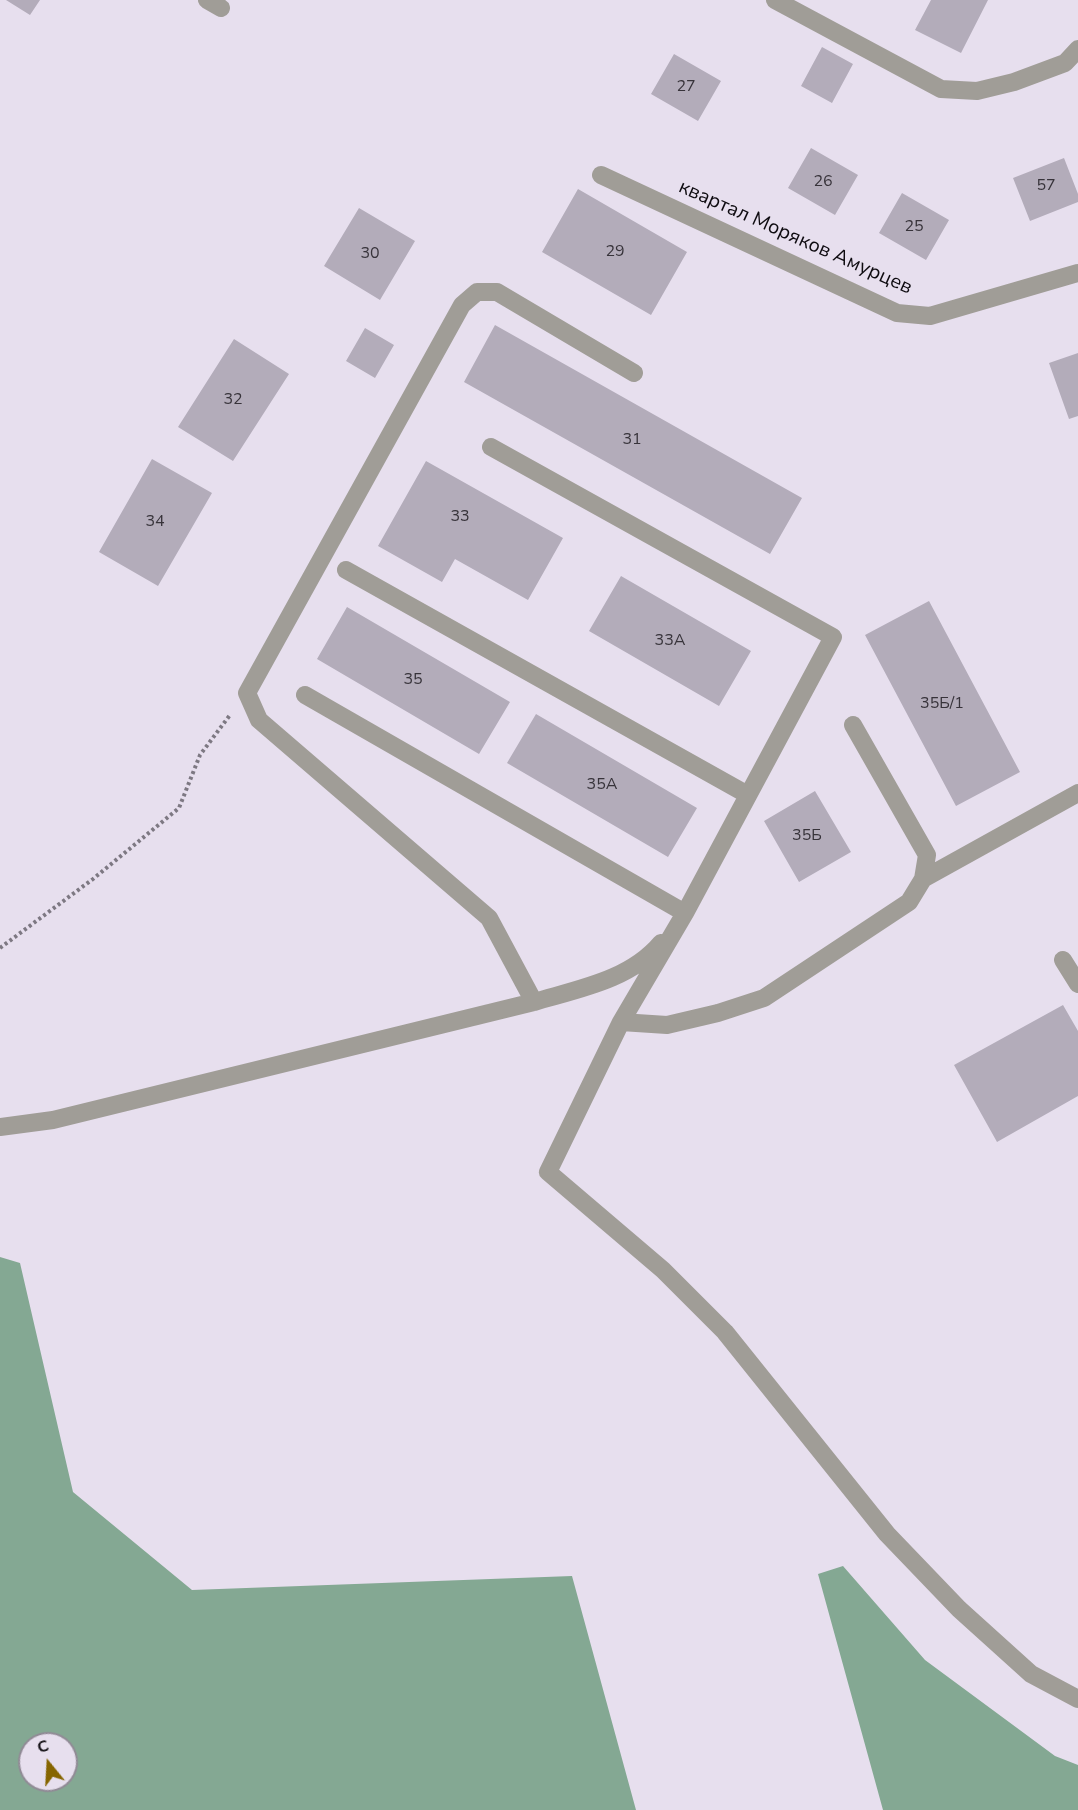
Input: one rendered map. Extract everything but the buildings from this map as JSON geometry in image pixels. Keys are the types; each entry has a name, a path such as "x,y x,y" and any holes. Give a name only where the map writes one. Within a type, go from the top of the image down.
{"street":[{"path":"775,0 941,89 977,91 1014,82 1065,63 1078,49"},
{"name":"квартал Моряков Амурцев","path":"601,175 897,313 930,316 1078,273"},
{"path":"534,1002 489,918 259,720 247,693 462,305 477,292 497,292 634,374"},
{"path":"491,447 833,637 685,913 621,1022 548,1172 663,1270 725,1332 887,1534 959,1609 1030,1674 1078,1699"},
{"path":"346,570 748,795"},
{"path":"305,695 685,913"},
{"path":"621,1022 667,1025 718,1013 764,998 909,902 923,879 927,855 853,725"},
{"path":"923,879 1078,793"},
{"path":"0,1127 53,1120 534,1002 602,983 650,957 685,913"},
{"path":"1063,960 1078,984"}],"path":[{"path":"0,948 93,879 179,808 200,755 247,693"}],"green space":[{"path":"0,1257 20,1263 73,1492 192,1590 572,1576 636,1810 0,1810"},
{"path":"843,1566 925,1660 1055,1756 1078,1765 1078,1810 883,1810 818,1574"}]}
